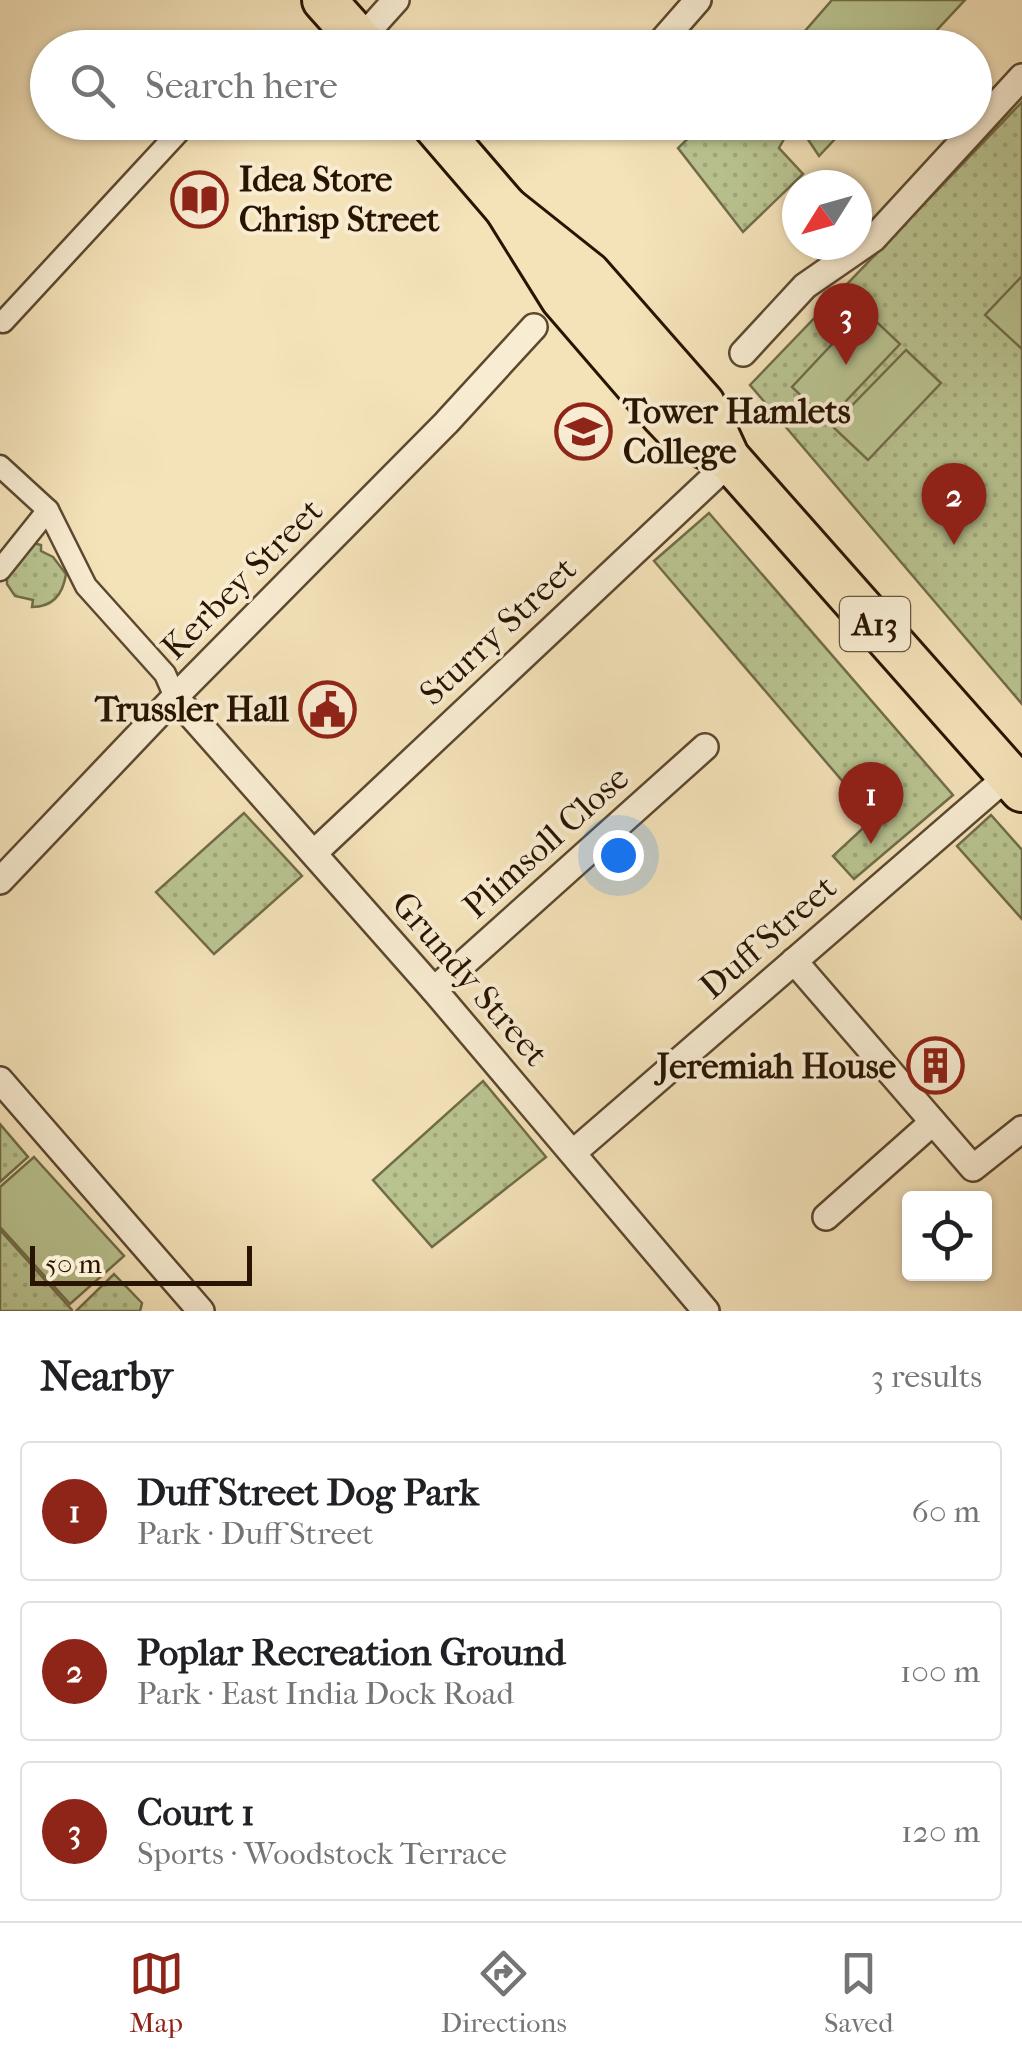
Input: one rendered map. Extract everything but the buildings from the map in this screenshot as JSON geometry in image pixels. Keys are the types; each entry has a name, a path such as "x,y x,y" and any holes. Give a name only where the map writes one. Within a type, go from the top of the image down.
{"highway":[{"path":"324,0 351,30"},
{"name":"A13","path":"447,140 506,208 562,298 663,415 683,436 729,459 1018,776"}],"street":[{"path":"374,30 396,0"},
{"path":"672,30 698,0"},
{"path":"992,110 1022,78"},
{"path":"3,322 171,140"},
{"path":"743,353 805,286 873,238 964,140"},
{"name":"Kerbey Street","path":"0,881 534,327"},
{"name":"Sturry Street","path":"314,853 729,459"},
{"path":"0,466 48,510 86,586 166,674 176,697"},
{"path":"0,570 48,510"},
{"name":"Grundy Street","path":"176,697 574,1152 706,1311"},
{"name":"Plimsoll Close","path":"434,990 705,747"},
{"name":"Duff Street","path":"574,1152 794,961 1018,776"},
{"path":"794,961 973,1168 1022,1129"},
{"path":"0,1080 202,1311"},
{"path":"826,1217 933,1122"}],"green space":[{"path":"832,0 965,0 937,30 806,30"},
{"path":"1022,102 1022,704 750,385 985,140 992,140 992,133"},
{"path":"686,140 783,140 779,148 799,170 782,170 782,194 743,232 678,148"},
{"path":"808,140 834,140 819,156"},
{"path":"1022,276 1022,349 985,315"},
{"path":"864,310 900,344 827,421 792,387"},
{"path":"906,350 941,383 868,460 832,426"},
{"path":"709,513 953,795 854,879 833,856 874,818 654,561"},
{"path":"33,543 41,545 41,551 53,557 66,574 56,598 46,605 32,607 33,600 15,596 7,584 7,569"},
{"path":"244,813 302,876 214,954 156,892"},
{"path":"991,815 1022,850 1022,919 957,846"},
{"path":"483,1081 546,1157 432,1247 373,1180"},
{"path":"0,1124 28,1157 0,1182"},
{"path":"34,1157 124,1256 70,1304 0,1227 0,1187"},
{"path":"0,1230 72,1310 72,1311 0,1311"},
{"path":"114,1274 142,1303 140,1311 76,1311"}],"place":[{"name":"Idea Store Chrisp Street","path":"200,199"},
{"name":"Court 1","path":"846,365"},
{"name":"Tower Hamlets College","path":"584,431"},
{"name":"Poplar Recreation Ground","path":"954,545"},
{"name":"Trussler Hall","path":"328,709"},
{"name":"Duff Street Dog Park","path":"871,844"},
{"name":"Jeremiah House","path":"935,1066"}]}
